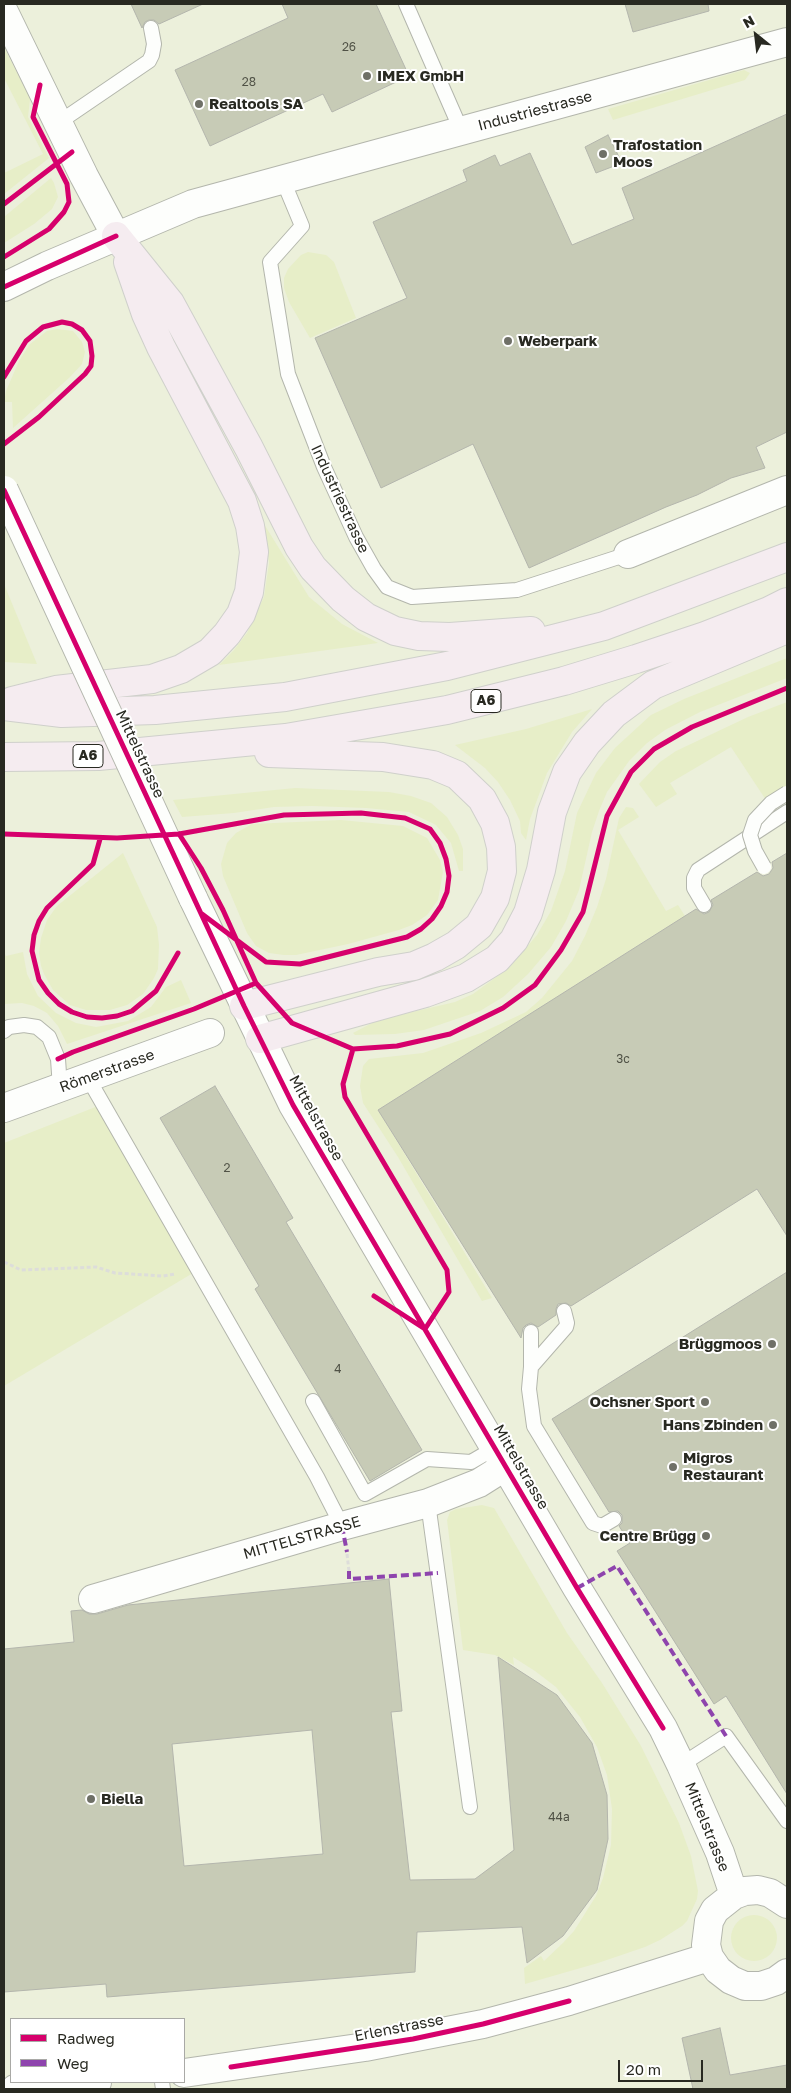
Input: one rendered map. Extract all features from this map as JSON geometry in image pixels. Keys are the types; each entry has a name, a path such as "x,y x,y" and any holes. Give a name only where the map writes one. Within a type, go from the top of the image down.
{"highway":[{"path":"116,236 170,303 244,439 299,547 313,568 343,599 373,620 395,631 419,636 450,637 604,626"},
{"path":"4,704 56,690 152,679 181,670 210,652 227,634 241,614 249,592 254,552 250,526 242,501 161,347 116,236"},
{"path":"4,704 72,713 155,710 285,697 447,666 604,626 787,557"},
{"name":"A6","path":"4,757 98,756 172,750 286,738 354,728 504,697 564,681 705,636 787,602"},
{"path":"260,1040 425,993 466,978 497,959 514,940 528,913 540,870 552,812 567,772 587,743 614,714 653,685 787,629"},
{"path":"172,750 383,757 433,766 457,775 470,786 482,799 495,823 501,847 502,870 495,898 479,926 456,944 435,957 414,966 378,972 244,1006"}],"main road":[{"path":"4,12 116,236"},
{"name":"Industriestrasse","path":"5,286 193,204 282,178 787,42"},
{"name":"Mittelstrasse","path":"4,490 244,1006 293,1105 662,1728 681,1765 720,1853 734,1895"},
{"path":"628,554 787,490"},
{"name":"Römerstrasse","path":"4,1108 210,1033"},
{"name":"MITTELSTRASSE","path":"93,1599 345,1539 479,1483 501,1457"},
{"path":"787,1904 770,1893 758,1890 745,1891 734,1895 715,1910 709,1921 706,1933 709,1957 718,1970 730,1980 745,1986 761,1986 776,1981 787,1972"},
{"name":"Erlenstrasse","path":"185,2073 364,2047 483,2024 569,2001 709,1957"},
{"path":"15,2089 85,2083"}],"lane":[{"path":"406,4 461,130"},
{"path":"58,123 149,61 154,44 151,28"},
{"name":"Industriestrasse","path":"282,178 302,226 270,262 288,374 324,467 356,537 374,569 387,587 412,597 517,590 628,554"},
{"path":"764,867 755,851 750,835 755,820 771,803 787,793"},
{"path":"704,905 694,888 694,878 698,870 787,812"},
{"path":"4,1031 9,1027 24,1024 37,1027 49,1037 58,1059 60,1088"},
{"path":"88,1078 317,1477 345,1539"},
{"path":"531,1367 566,1327 564,1310"},
{"path":"531,1332 529,1389 531,1417 537,1433 594,1523 602,1526 614,1519"},
{"path":"313,1400 365,1494 427,1460 471,1462 501,1457"},
{"path":"428,1503 470,1807"},
{"path":"681,1765 726,1736 787,1821"}],"path":[{"path":"4,1262 21,1270 96,1267 115,1273 163,1276 198,1270"},
{"path":"345,1539 348,1571"}],"shaded area":[{"path":"4,4 787,4 787,2089 4,2089"}],"green space":[{"path":"4,47 30,99 28,117 49,158 4,194 4,173 43,154 4,78"},
{"path":"744,70 750,73 745,80 613,120 608,109"},
{"path":"51,178 58,197 52,209 34,224 4,243 4,217"},
{"path":"308,252 326,255 334,262 356,318 310,338 289,302 284,288 284,278 288,269 301,255"},
{"path":"57,329 73,331 82,342 85,352 82,364 13,428 12,402 4,402 6,391 19,361 30,344 47,331"},
{"path":"264,524 309,597 342,624 378,643 219,665 247,633 264,597 269,563"},
{"path":"4,584 37,664 4,662"},
{"path":"787,658 787,678 700,712 665,730 647,743 629,761 607,792 599,811 592,832 579,890 566,921 551,947 528,974 503,997 480,1011 424,1030 395,1034 355,1035 353,1033 374,1022 455,1002 473,994 510,967 537,935 551,911 565,871 577,813 596,773 615,748 651,715 684,699"},
{"path":"787,702 787,787 766,800 731,747 670,783 677,794 656,807 639,784 660,762 676,751 748,717"},
{"path":"592,709 572,732 547,773 530,819 526,840 521,833 520,821 510,800 498,782 485,768 455,745 526,729"},
{"path":"295,788 389,792 411,796 431,803 447,817 458,835 463,849 463,871 459,871 451,843 436,825 409,812 312,806 274,807 234,813 182,817 173,800"},
{"path":"626,807 633,808 639,817 618,830 666,911 678,905 685,916 378,1110 492,1298 482,1301 398,1157 363,1103 360,1086 363,1066 369,1059 423,1053 481,1033 526,1012 542,998 572,961 585,936 606,879 619,818"},
{"path":"341,820 403,826 427,838 440,860 443,872 438,900 427,915 412,925 348,944 296,955 269,953 256,946 247,933 223,876 221,864 227,843 236,833 252,824"},
{"path":"123,853 157,927 159,945 158,969 143,994 127,1005 110,1010 86,1010 70,1005 53,990 41,966 39,953 41,938 47,920 57,906"},
{"path":"23,952 27,974 38,996 56,1013 76,1023 96,1027 128,1021 151,1007 166,987 181,980 191,1003 67,1044 58,1026 47,1013 34,1006 22,1003 4,1004 4,953 6,956"},
{"path":"103,1104 198,1270 4,1386 4,1143"},
{"path":"482,1505 494,1508 567,1633 602,1683 641,1746 679,1823 691,1856 698,1891 697,1899 687,1921 660,1940 598,1963 525,1984 524,1968 541,1956 544,1961 563,1943 574,1931 596,1896 603,1878 611,1845 612,1809 607,1775 597,1747 580,1717 556,1687 513,1657 514,1665 495,1655 463,1650 447,1520 450,1512 456,1509"},
{"path":"750,1915 758,1915 767,1919 773,1925 777,1938 773,1951 767,1957 758,1961 750,1961 741,1957 735,1951 731,1942 731,1934 735,1925 741,1919"}],"building":[{"path":"131,4 203,4 159,24 154,20 149,20 145,22 142,28"},
{"path":"282,4 376,4 409,76 332,112 323,94 210,146 175,70 288,18"},
{"path":"625,4 708,4 709,11 633,32"},
{"name":"Weberpark","path":"787,114 787,432 756,447 765,468 731,478 697,495 529,568 473,444 381,488 315,338 407,298 373,222 467,181 463,170 495,155 500,166 530,153 572,245 634,219 622,188"},
{"name":"Trafostation Moos","path":"608,135 622,163 596,173 585,147"},
{"path":"787,853 787,1236 757,1189 571,1306 566,1303 558,1304 556,1315 538,1327 531,1323 526,1325 523,1328 521,1338 378,1110 696,909 704,914 709,912 713,905 711,900 757,872 763,876 769,874 773,868 772,862"},
{"path":"215,1086 293,1218 286,1222 422,1450 370,1481 255,1289 259,1286 160,1118"},
{"name":"Centre Brügg","path":"787,1272 787,1794 726,1696 714,1704 617,1551 630,1543 619,1526 622,1523 622,1515 618,1511 609,1512 552,1419"},
{"name":"Biella","path":"389,1579 402,1711 391,1712 410,1880 475,1879 514,1850 498,1657 557,1695 592,1743 607,1795 608,1839 597,1890 563,1936 527,1963 522,1927 417,1932 415,1972 107,1997 106,1984 4,1992 4,1649 74,1642 71,1611 82,1610 89,1614 97,1614 128,1605","holes":["312,1730 323,1854 184,1866 172,1744"]},
{"path":"720,2028 730,2075 787,2065 787,2089 693,2089 682,2038"}],"marked path":[{"path":"342,1526 347,1552"},
{"path":"577,1588 617,1566 726,1736"},
{"path":"349,1571 349,1579 438,1573"}],"cycle path":[{"path":"4,257 49,229 64,212 69,202 67,184 33,117 40,85"},
{"path":"4,204 72,152"},
{"path":"4,287 116,236"},
{"path":"4,377 26,341 43,327 62,322 72,324 82,330 90,341 91,366 85,374 39,417 4,444"},
{"path":"4,490 244,1006 293,1105 577,1588 663,1728"},
{"path":"256,983 292,1023 353,1049 397,1046 450,1034 503,1008 535,985 561,950 583,912 607,816 631,772 654,749 692,727 787,688"},
{"path":"4,834 117,838 179,834 284,815 361,813 405,818 430,829 440,843 446,859 449,876 447,892 441,906 432,919 421,929 407,937 300,964 266,962 202,914"},
{"path":"58,1059 194,1009 256,983 223,910 201,868 179,834"},
{"path":"100,839 93,864 47,908 39,921 34,935 32,951 39,980 59,1004 72,1012 87,1017 117,1016 132,1011 156,991 178,953"},
{"path":"353,1049 343,1084 345,1097 447,1270 449,1292 425,1329 374,1296"},
{"path":"231,2067 413,2039 483,2024 569,2001"}],"place":[{"name":"IMEX GmbH","path":"367,76"},
{"name":"Realtools SA","path":"199,104"},
{"name":"Trafostation Moos","path":"603,154"},
{"name":"Weberpark","path":"508,341"},
{"name":"Brüggmoos","path":"772,1344"},
{"name":"Ochsner Sport","path":"705,1402"},
{"name":"Hans Zbinden","path":"773,1425"},
{"name":"Migros Restaurant","path":"673,1467"},
{"name":"Centre Brügg","path":"706,1536"},
{"name":"Biella","path":"91,1799"}]}
